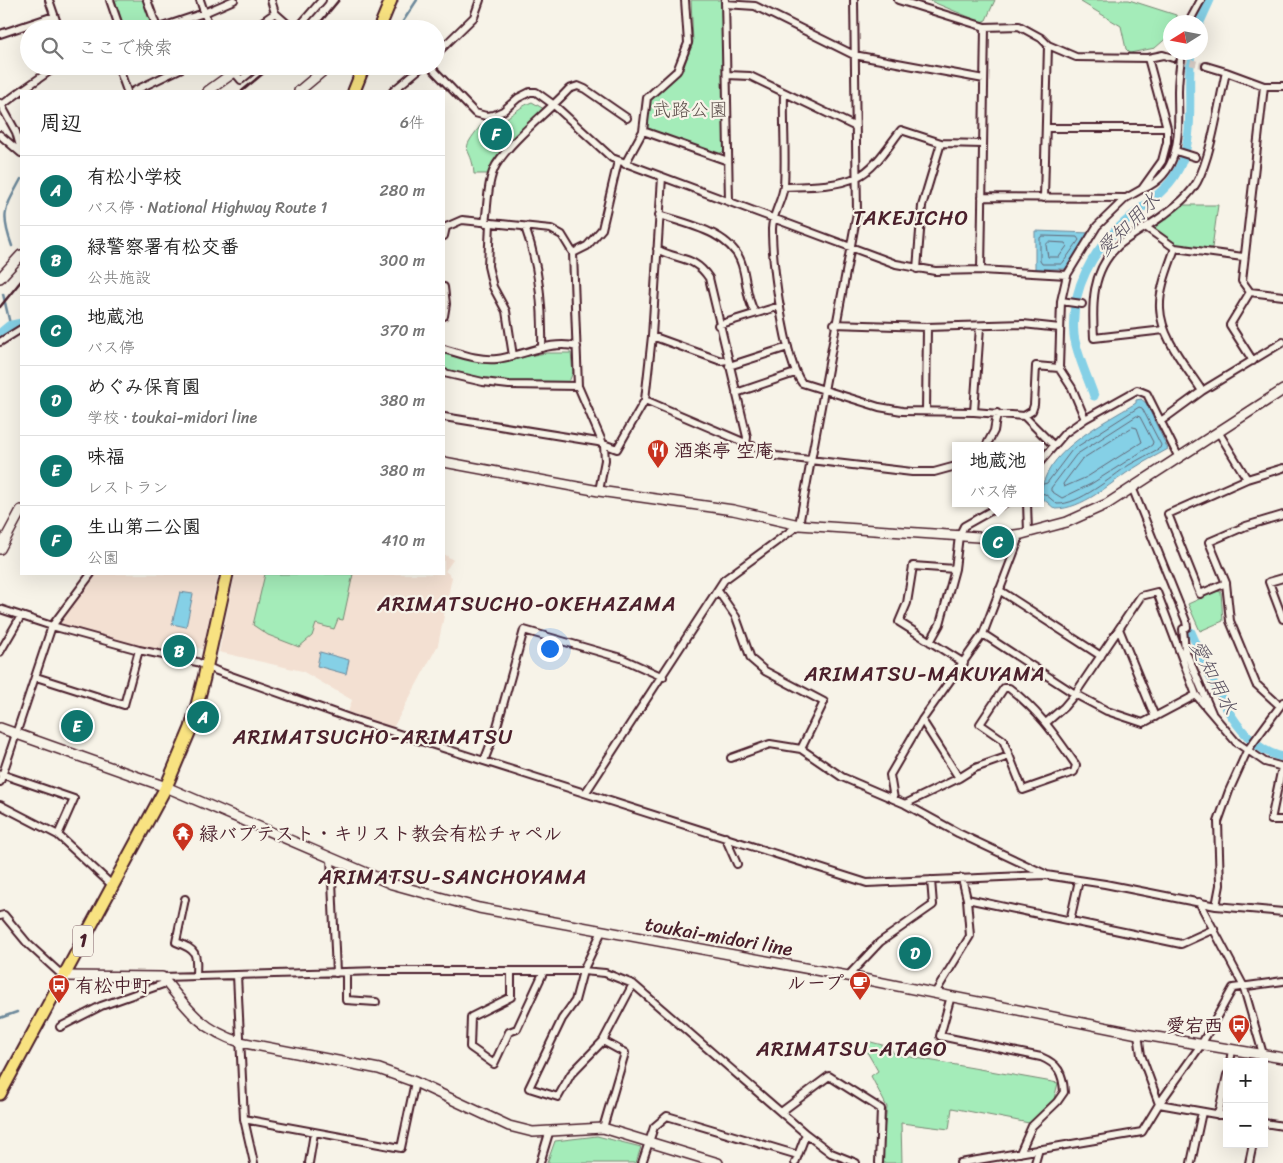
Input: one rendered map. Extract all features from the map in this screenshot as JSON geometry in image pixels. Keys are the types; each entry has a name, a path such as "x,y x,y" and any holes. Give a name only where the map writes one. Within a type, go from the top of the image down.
{"highway":[{"path":"383,20 391,0"},
{"path":"354,90 360,75"},
{"name":"1","path":"0,1094 166,788 191,728 227,575"}],"street":[{"path":"49,0 56,20"},
{"path":"110,0 117,20"},
{"path":"147,0 154,20"},
{"path":"200,0 206,20"},
{"path":"185,20 204,14 232,0"},
{"path":"272,0 276,13 284,20"},
{"path":"303,20 322,0"},
{"path":"445,45 474,17 480,0"},
{"path":"573,253 587,246 602,229 621,162 643,131 647,98 677,71 688,43 685,0"},
{"path":"586,792 663,677 724,580 799,525 834,324 857,213 854,0"},
{"path":"898,0 985,27 1019,26 1041,38 1048,45 1076,57 1148,58 1163,55"},
{"path":"1193,15 1201,0"},
{"path":"729,201 725,2 755,6 854,55 984,79"},
{"path":"266,20 276,13"},
{"path":"42,20 54,16"},
{"path":"0,34 20,27"},
{"path":"981,270 985,27"},
{"path":"1044,198 1048,128 1048,45"},
{"path":"1142,189 1162,161 1167,142 1167,128 1148,58"},
{"path":"1084,419 1072,388 1059,368 1061,301 1067,275 1097,226 1126,198 1159,179 1178,152 1178,90 1181,60"},
{"path":"1206,66 1264,86 1283,86"},
{"path":"1164,330 1094,338 1094,289 1102,264 1118,246 1146,228 1184,199 1197,181 1214,126 1226,72"},
{"path":"727,74 750,76 856,127"},
{"path":"22,90 44,75"},
{"path":"121,75 127,90"},
{"path":"136,90 167,75"},
{"path":"209,90 225,75"},
{"path":"236,75 241,80 247,75"},
{"path":"300,90 318,75"},
{"path":"394,90 412,75"},
{"path":"439,75 476,113 486,116 503,111 518,98 530,92 536,92 554,105 612,158 850,247 918,269 935,271 981,270 1067,275"},
{"path":"513,356 506,311 493,287 488,266 488,223 491,181 496,166 510,148 570,89 578,86 627,118"},
{"path":"1264,86 1253,195 1243,257 1242,281 1250,292 1283,296"},
{"path":"20,92 1,104 16,132 20,147"},
{"path":"784,93 784,187 772,228 780,306 794,373 802,383 879,407 1024,416 1032,411 1034,405 1036,366 1059,368"},
{"path":"1048,128 1167,128"},
{"path":"784,187 829,185 857,177 876,159 901,130 942,143 983,144"},
{"path":"643,131 728,161"},
{"path":"0,135 20,150"},
{"path":"918,269 922,206 942,143"},
{"path":"1178,152 1195,157"},
{"path":"445,417 598,442 604,446 617,449 645,400 652,336 662,177"},
{"path":"982,197 1126,198"},
{"path":"659,215 727,241 739,255 749,303 754,314"},
{"path":"445,232 446,227 462,220 556,232 562,235 573,253 578,386 604,446 605,460 599,491"},
{"path":"525,227 531,244 543,313 542,348"},
{"path":"1146,228 1176,248 1243,257"},
{"path":"1176,248 1162,291 1159,308 1164,330 1202,391"},
{"path":"658,249 691,260 702,269 712,288 718,325 747,437 746,444"},
{"path":"0,278 20,256"},
{"path":"1250,292 1230,325 1253,361"},
{"path":"1061,301 1082,304"},
{"path":"718,325 780,306"},
{"path":"834,324 927,327 980,327 1023,324 1060,328"},
{"path":"926,411 927,327"},
{"path":"974,412 980,327"},
{"path":"0,342 20,330"},
{"path":"652,336 660,337 728,363 788,347"},
{"path":"1161,421 1202,391 1283,342"},
{"path":"445,349 484,359 513,356 542,348 572,346 578,348"},
{"path":"445,373 500,384 574,388 578,386"},
{"path":"736,393 794,373"},
{"path":"1044,457 1053,445 1084,419 1137,390 1147,394 1179,458"},
{"path":"445,462 599,491 733,510 799,525 993,538 1028,532 1067,522 1107,504 1283,390"},
{"path":"645,400 776,456 912,472 934,472 952,467"},
{"path":"988,442 994,432 997,413"},
{"path":"1024,416 1053,445"},
{"path":"1219,433 1247,478"},
{"path":"1226,583 1200,594 1168,514 1247,478 1283,468"},
{"path":"1132,488 1186,621 1187,627 1183,629 1185,650 1213,716"},
{"path":"930,642 940,624 954,569 959,536 964,526 998,507"},
{"path":"1027,507 1028,532"},
{"path":"0,549 20,512"},
{"path":"1216,906 1220,885 1218,822 1229,790 1248,749 1282,704 1256,684 1230,621 1226,583 1209,542 1246,526 1283,515"},
{"path":"894,799 890,775 922,720 964,664 983,634 1018,542 1017,534"},
{"path":"954,569 913,566 907,603 899,622 964,664"},
{"path":"0,782 1,774 52,626 89,575"},
{"path":"1283,578 1270,582 1283,619"},
{"path":"999,590 1101,656"},
{"path":"718,591 736,617 751,659 765,672 824,702 801,749"},
{"path":"1047,722 1075,694 1141,596 1157,592 1196,695 1213,716 1248,749 1265,762 1282,767 1271,820 1283,820"},
{"path":"0,609 52,626 139,650 197,662 299,701 484,762 586,792 867,883 1046,875 1216,906 1283,912"},
{"path":"0,652 21,616"},
{"path":"1119,629 1154,716"},
{"path":"484,762 496,730 524,630 621,658 663,677"},
{"path":"983,634 1075,694 1107,711 1143,723 1196,695"},
{"path":"36,677 124,705 139,650"},
{"path":"1004,688 1010,688 1031,704 1047,722 1076,765 1074,772 1023,790 1009,756 1003,740 980,724 1004,688"},
{"path":"922,720 959,778"},
{"name":"toukai-midori line","path":"0,728 166,788 392,884 471,906 848,976 1138,1034 1283,1058"},
{"path":"731,758 770,744 801,749 842,777 871,791 894,799 958,833 1046,875"},
{"path":"904,804 959,778 975,768 1009,756"},
{"path":"1,774 74,799 58,835"},
{"path":"0,805 58,835 113,886"},
{"path":"725,837 737,864"},
{"path":"331,858 336,973"},
{"path":"935,994 970,936 967,899 962,878"},
{"path":"848,976 880,942 932,905 931,880"},
{"path":"1070,921 1079,880"},
{"path":"967,899 1181,944 1214,929"},
{"path":"185,900 176,942 192,948 197,956 196,975"},
{"path":"1199,902 1243,985 1263,1054"},
{"path":"0,916 4,915 28,944 63,976 164,980 196,975 512,973 544,971 604,973 633,984 806,1134 831,1153 856,1163"},
{"path":"602,931 583,971 575,1001 562,1019 529,1088 558,1097 571,1074 603,1041 633,984"},
{"path":"512,973 512,996 471,1017 470,1047 494,1064 509,1032 517,1029 544,971"},
{"path":"346,973 346,1000 376,1002"},
{"path":"237,975 244,1119 254,1163"},
{"path":"164,980 204,1026 221,1036 240,1042 379,1069 416,1082 509,1126 533,1132 549,1133 603,1128 649,1141 693,1159 718,1163"},
{"path":"60,1027 101,1006 164,980"},
{"path":"960,1163 1142,1132 1158,1104 1201,1045 1233,988 1243,985 1283,981"},
{"path":"950,996 940,1036 1041,1057 1052,1062 1061,1070 1064,1092 1058,1102 1032,1126 1020,1153"},
{"path":"1138,1034 1141,1055 1158,1104"},
{"path":"603,1041 625,1053 603,1128"},
{"path":"1231,1058 1232,1050"},
{"path":"781,1112 829,1076 881,1109 879,1163"},
{"path":"244,1119 401,1148 416,1082"},
{"path":"1218,1115 1223,1092"},
{"path":"1158,1104 1223,1116"},
{"path":"1191,1163 1202,1112"},
{"path":"642,1163 654,1127 667,1116 798,1155"},
{"path":"1268,1124 1283,1126"},
{"path":"308,1163 314,1133"},
{"path":"540,1163 549,1133"},
{"path":"796,1163 806,1134"},
{"path":"1250,1163 1252,1148"},
{"path":"1035,1163 1039,1149"}],"shaded area":[{"path":"445,555 453,560 445,571"},
{"path":"445,571 452,577 438,645 393,728 348,712 352,700 302,671 219,652 235,575 445,575"},
{"path":"93,575 218,575 203,649 174,642 172,656 62,625 61,622"}],"green space":[{"path":"115,0 145,0 151,20 122,20"},
{"name":"武路公園","path":"691,0 722,0 724,151 719,154 647,128 650,100 682,72 693,42"},
{"path":"928,0 995,0 986,20 981,22"},
{"path":"1082,0 1129,0 1176,15 1163,15 1163,41 1155,48 1130,53 1126,49 1121,26 1081,2"},
{"path":"532,102 544,109 497,157 488,174 474,174 468,146 482,124 496,123"},
{"path":"1181,205 1218,205 1212,248 1176,246 1153,229"},
{"path":"445,353 485,363 546,353 571,353 573,372 569,382 560,384 482,380 445,370"},
{"path":"265,575 353,575 343,620 338,619 334,629 316,624 312,636 299,647 268,635 253,625"},
{"path":"1217,591 1221,592 1223,621 1200,631 1188,604"},
{"path":"871,1042 890,1047 894,1054 1058,1083 1054,1099 1029,1123 952,1108 949,1129 901,1123 902,1163 880,1163 887,1107 871,1076 878,1071 864,1047"},
{"path":"597,1136 641,1147 636,1163 547,1163 555,1141"}],"water":[{"path":"1035,231 1091,233 1065,269 1035,269"},
{"path":"1141,399 1146,403 1168,449 1136,467 1086,500 1076,505 1055,509 1044,500 1044,481 1051,467 1062,453 1076,441 1136,403 1136,400"},
{"path":"180,592 193,594 186,627 172,624"},
{"path":"320,652 349,660 346,674 317,666"}],"waterway":[{"path":"404,20 417,0"},
{"name":"愛知用水","path":"1203,15 1210,0"},
{"name":"愛知用水","path":"1094,396 1074,335 1074,318 1080,287 1093,258 1103,245 1113,233 1171,181 1182,161 1189,131 1190,60"},
{"path":"12,246 5,218 11,197 20,181"},
{"path":"3,294 11,328"},
{"path":"0,337 11,328 20,326"},
{"name":"愛知用水","path":"1191,632 1215,687 1237,724 1250,739 1266,751 1283,757"},
{"path":"0,1018 17,1012"}],"tunnel":[{"path":"1181,60 1206,66"}],"railway":[{"path":"322,20 339,0"},
{"path":"243,90 261,75"},
{"path":"0,307 20,282"}],"place":[{"name":"生山第二公園","path":"496,134"},
{"name":"酒楽亭 空庵","path":"658,469"},
{"name":"地蔵池","path":"998,542"},
{"name":"緑警察署有松交番","path":"179,651"},
{"name":"有松小学校","path":"203,717"},
{"name":"味福","path":"77,726"},
{"name":"緑バプテスト・キリスト教会有松チャペル","path":"183,852"},
{"name":"めぐみ保育園","path":"915,953"},
{"name":"ループ","path":"860,1001"},
{"name":"有松中町","path":"59,1004"},
{"name":"愛宕西","path":"1239,1044"}],"district":[{"name":"TAKEJICHO","path":"911,218"},
{"name":"ARIMATSUCHO-OKEHAZAMA","path":"527,604"},
{"name":"ARIMATSU-MAKUYAMA","path":"925,674"},
{"name":"ARIMATSUCHO-ARIMATSU","path":"373,737"},
{"name":"ARIMATSU-SANCHOYAMA","path":"453,877"},
{"name":"ARIMATSU-ATAGO","path":"852,1049"}]}
